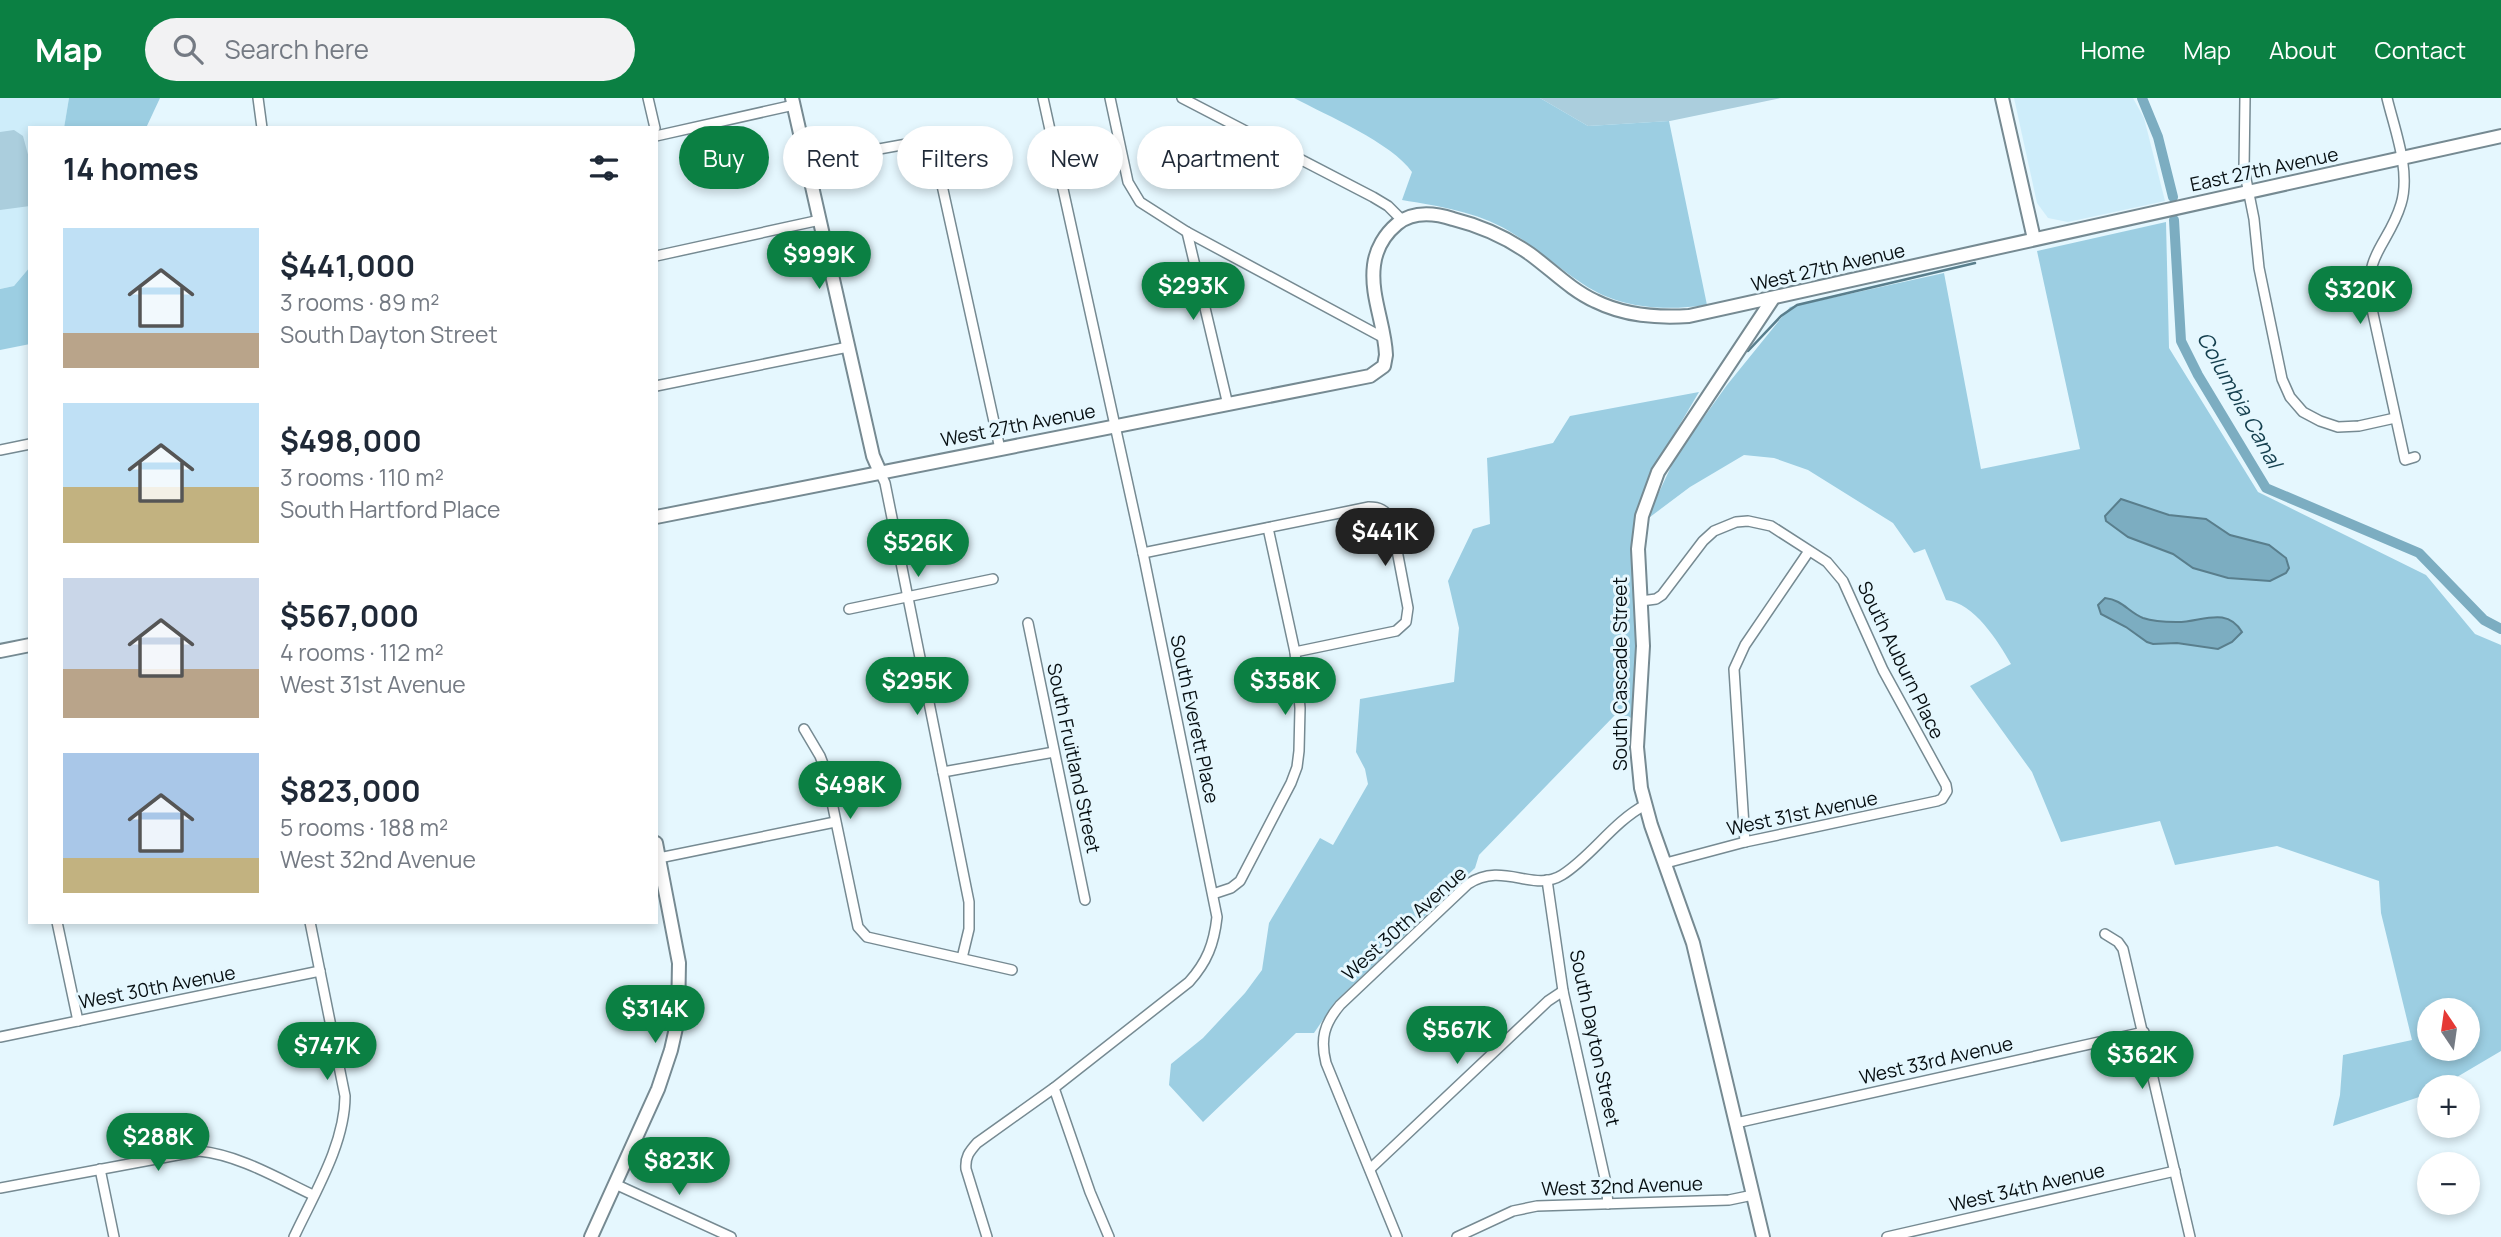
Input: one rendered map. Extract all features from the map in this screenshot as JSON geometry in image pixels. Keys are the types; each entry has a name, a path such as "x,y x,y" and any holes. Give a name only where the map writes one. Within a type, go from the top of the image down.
{"main road":[{"path":"2002,98 2034,239"},
{"path":"793,102 799,126"},
{"name":"East 27th Avenue","path":"2034,239 2501,136"},
{"path":"813,189 873,456 880,472"},
{"name":"West 27th Avenue","path":"1402,220 1415,215 1434,214 1486,229 1529,253 1581,293 1612,309 1665,317 1689,316 1772,300 2034,239"},
{"path":"1384,338 1375,294 1374,267 1376,254 1385,236 1402,220"},
{"name":"South Cascade Street","path":"1763,1237 1693,943 1645,805 1638,769 1643,646 1639,533 1652,484 1772,300"},
{"name":"West 27th Avenue","path":"658,517 1363,378 1375,374 1384,366 1384,338"},
{"path":"0,651 28,645"},
{"path":"591,1237 658,1089 678,1019 679,963 658,853"}],"street":[{"path":"258,98 262,126"},
{"path":"648,98 654,126"},
{"name":"South Everett Place","path":"987,1237 965,1159 976,1143 1054,1088 1189,982 1213,947 1217,917 1143,553 1043,98"},
{"path":"1110,98 1128,183 1134,194 1150,210 1384,338"},
{"path":"1182,98 1373,197 1388,206 1402,220"},
{"path":"2245,98 2244,169 2254,219 2259,268 2282,379 2290,397 2303,412 2338,426 2359,426 2395,418"},
{"path":"2387,98 2404,177 2401,205 2370,267 2368,280 2405,460 2415,457"},
{"path":"658,133 793,102"},
{"path":"883,148 918,142 926,145 936,158 1000,449"},
{"path":"658,256 820,220"},
{"path":"1187,232 1228,405"},
{"path":"658,386 848,347"},
{"path":"0,450 28,444"},
{"path":"880,472 885,483 909,596 969,902 969,929 962,958"},
{"path":"1143,553 1369,507 1378,507 1385,511 1391,519 1408,608 1406,622 1396,631 1295,652"},
{"name":"South Auburn Place","path":"1641,601 1656,599 1662,594 1713,531 1748,521 1771,526 1827,562 1843,581 1883,670 1946,785 1945,795"},
{"path":"1213,894 1231,888 1240,881 1297,767 1300,708 1295,652 1268,528"},
{"path":"1745,842 1734,669 1745,645 1809,551"},
{"path":"849,609 993,579"},
{"name":"South Fruitland Street","path":"1028,623 1085,900"},
{"path":"804,729 823,763 858,927 862,933 867,937 1012,970"},
{"path":"943,772 1054,752"},
{"name":"West 31st Avenue","path":"1666,863 1745,842 1937,801 1945,795"},
{"path":"1547,880 1562,875 1645,805"},
{"path":"659,858 835,822"},
{"name":"West 30th Avenue","path":"1370,1170 1323,1051 1323,1033 1329,1019 1340,1005 1476,878 1495,874 1536,881 1547,880"},
{"name":"South Dayton Street","path":"1547,880 1563,992 1606,1183 1608,1204"},
{"path":"57,924 78,1021"},
{"path":"294,1237 339,1136 345,1114 345,1096 310,924"},
{"path":"2105,934 2118,942 2123,949 2190,1237"},
{"name":"West 30th Avenue","path":"0,1037 320,971"},
{"path":"1397,1237 1370,1170 1548,1001 1563,992"},
{"name":"West 33rd Avenue","path":"1737,1122 2144,1032"},
{"path":"1054,1088 1090,1192 1109,1237"},
{"path":"0,1188 180,1153 214,1153 235,1159 313,1195"},
{"path":"100,1169 114,1237"},
{"name":"West 34th Avenue","path":"1887,1237 2175,1171"},
{"path":"615,1184 731,1237"},
{"name":"West 32nd Avenue","path":"1457,1237 1503,1216 1546,1205 1729,1199 1753,1195"}],"shaded area":[{"path":"0,98 69,98 64,126 28,126 28,269 14,286 0,289"},
{"path":"69,98 160,98 147,126 64,126"},
{"path":"1294,98 1540,98 1588,126 1669,121 1707,305 1659,308 1612,299 1583,284 1497,224 1457,211 1402,200 1412,172 1402,161 1358,130"},
{"path":"1540,98 1781,98 1670,121 1588,126"},
{"path":"2014,98 2133,98 2144,118 2165,201 2068,222 2048,218 2037,203"},
{"path":"14,130 23,136 28,155 28,206 0,210 0,132"},
{"path":"2166,222 2169,348 2258,492 2426,575 2475,634 2501,645 2501,1051 2460,1075 2417,1075 2417,1098 2333,1126 2340,1095 2343,1055 2412,1040 2381,913 2379,881 2277,846 2175,865 2160,821 2061,842 2032,772 1970,686 2011,664 1999,645 1984,624 1966,608 1946,600 1925,549 1914,553 1893,523 1808,470 1774,458 1744,455 1690,487 1646,520 1676,456 1727,385 1790,307 1944,273 1981,469 2080,449 2037,251"},
{"path":"28,269 28,344 0,350 0,289 14,286"},
{"path":"1699,392 1647,480 1633,532 1636,664 1632,718 1616,714 1479,855 1475,868 1335,1002 1314,1033 1296,1033 1203,1122 1169,1085 1171,1064 1203,1038 1245,993 1262,970 1269,923 1320,838 1333,845 1368,784 1365,769 1356,752 1360,699 1454,682 1459,628 1448,581 1473,529 1490,524 1487,458 1553,443 1570,416"},
{"path":"2121,499 2169,515 2206,519 2230,535 2269,545 2286,558 2289,568 2286,573 2270,581 2228,578 2193,568 2173,554 2128,537 2106,521 2105,516"},
{"path":"2105,598 2116,601 2147,619 2185,622 2220,617 2236,624 2242,632 2232,642 2218,649 2177,643 2153,644 2101,614 2098,605"}],"waterway":[{"name":"Columbia Canal","path":"2142,98 2158,137 2173,197"},
{"name":"Columbia Canal","path":"2174,220 2181,341 2198,375 2266,488 2419,553 2484,620 2501,629"},
{"path":"1748,351 1781,316 1797,305 1975,263"}]}
